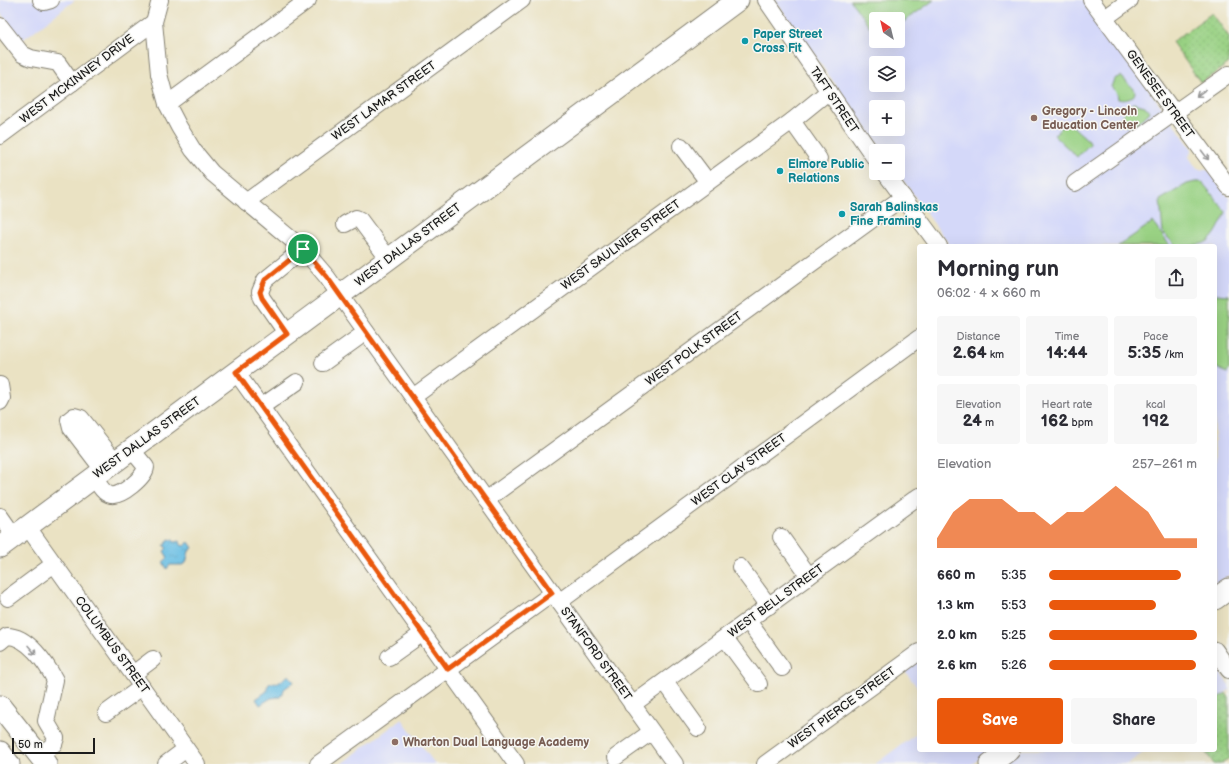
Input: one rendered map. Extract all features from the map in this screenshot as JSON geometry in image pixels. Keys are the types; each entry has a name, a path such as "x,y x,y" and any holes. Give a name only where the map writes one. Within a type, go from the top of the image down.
{"main road":[{"name":"WEST DALLAS STREET","path":"14,537 738,0"},
{"path":"1217,598 1229,589"},
{"path":"0,706 38,761"},
{"path":"0,752 9,764"},
{"path":"990,764 1006,752"}],"street":[{"path":"41,0 44,2 51,0"},
{"name":"STANFORD STREET","path":"160,0 154,22 159,74 167,104 193,150 212,173 303,249 340,296 675,764"},
{"path":"167,104 308,0"},
{"name":"WEST LAMAR STREET","path":"246,202 522,0"},
{"name":"TAFT STREET","path":"766,0 869,150"},
{"name":"GENESEE STREET","path":"1091,0 1229,187"},
{"path":"1105,18 1130,0"},
{"name":"WEST MCKINNEY DRIVE","path":"0,136 154,22"},
{"path":"0,26 22,54 31,58 58,63 72,83"},
{"path":"1074,183 1229,74"},
{"name":"WEST SAULNIER STREET","path":"412,397 792,121 829,91"},
{"path":"792,121 819,159"},
{"path":"681,146 708,182"},
{"path":"891,180 938,244"},
{"name":"WEST POLK STREET","path":"486,500 903,197"},
{"path":"345,224 356,218 360,220 389,259"},
{"path":"287,334 262,298 260,292 265,280 303,249"},
{"path":"323,363 366,332"},
{"name":"WEST CLAY STREET","path":"318,764 448,669 556,598 917,339"},
{"path":"236,372 516,764"},
{"path":"261,407 297,382"},
{"path":"0,386 2,398 0,402"},
{"name":"WEST BELL STREET","path":"632,705 917,497"},
{"name":"COLUMBUS STREET","path":"0,516 14,537 54,564 197,764"},
{"path":"781,537 809,576"},
{"path":"8,598 54,564"},
{"path":"740,567 769,606"},
{"path":"748,621 782,668"},
{"path":"389,657 423,634"},
{"path":"1,639 7,636 20,639 49,670 55,680 46,721 56,738 54,744 38,761"},
{"path":"725,638 759,684"},
{"name":"WEST PIERCE STREET","path":"765,764 917,653"},
{"path":"1217,653 1229,670"},
{"path":"133,674 153,659"},
{"path":"665,682 698,728"},
{"path":"106,713 142,687"},
{"path":"616,757 652,732"},
{"path":"166,764 186,749"}],"shaded area":[{"path":"0,0 75,0 21,41 0,12"},
{"name":"Gregory - Lincoln Education Center","path":"775,0 1084,0 1192,149 1189,157 1197,169 1208,170 1229,198 1229,575 1217,584 1217,244 949,244 903,180 905,180 905,144 878,144 872,136 905,136 905,100 869,100 869,131"},
{"path":"917,662 917,687 905,671"},
{"path":"1217,669 1229,685 1229,690 1217,699"},
{"name":"Wharton Dual Language Academy","path":"402,719 435,764 341,764"},
{"path":"917,733 917,752 989,752 972,764 875,764"},
{"path":"989,752 1144,752 1127,764 998,764"}],"green space":[{"path":"850,0 934,0 905,21 905,12 869,12 869,26"},
{"path":"1212,13 1229,37 1229,63 1201,83 1172,42"},
{"path":"1121,76 1135,91 1135,94 1129,99 1118,99 1117,93 1111,87 1114,79"},
{"path":"1133,103 1145,106 1149,111 1148,114 1134,126 1125,126 1122,120 1124,110"},
{"path":"1067,121 1091,143 1077,157 1054,135"},
{"path":"1202,182 1226,212 1217,230 1208,241 1200,244 1174,244 1163,233 1160,200 1187,184"},
{"path":"1153,222 1169,244 1121,244"},
{"path":"1217,294 1229,295 1229,370 1227,373 1217,368"},
{"path":"1226,693 1229,698 1229,758 1221,764 1214,764 1205,752 1217,752 1217,699"}],"water":[{"path":"169,539 175,542 180,541 181,545 184,546 189,542 193,548 189,551 186,563 182,565 170,565 167,569 163,562 168,558 164,551 167,548 164,546"},
{"path":"289,675 294,682 284,689 280,697 271,698 260,705 256,699 267,691 267,687 270,683 278,683"}],"place":[{"name":"Paper Street Cross Fit","path":"745,41"},
{"name":"Gregory - Lincoln Education Center","path":"1034,118"},
{"name":"Elmore Public Relations","path":"780,171"},
{"name":"Sarah Balinskas Fine Framing","path":"842,214"},
{"name":"Wharton Dual Language Academy","path":"395,742"}],"route":[{"path":"303,249 327,277 552,593 448,669 236,372 287,334 262,298 260,292 265,280 303,249"}]}
